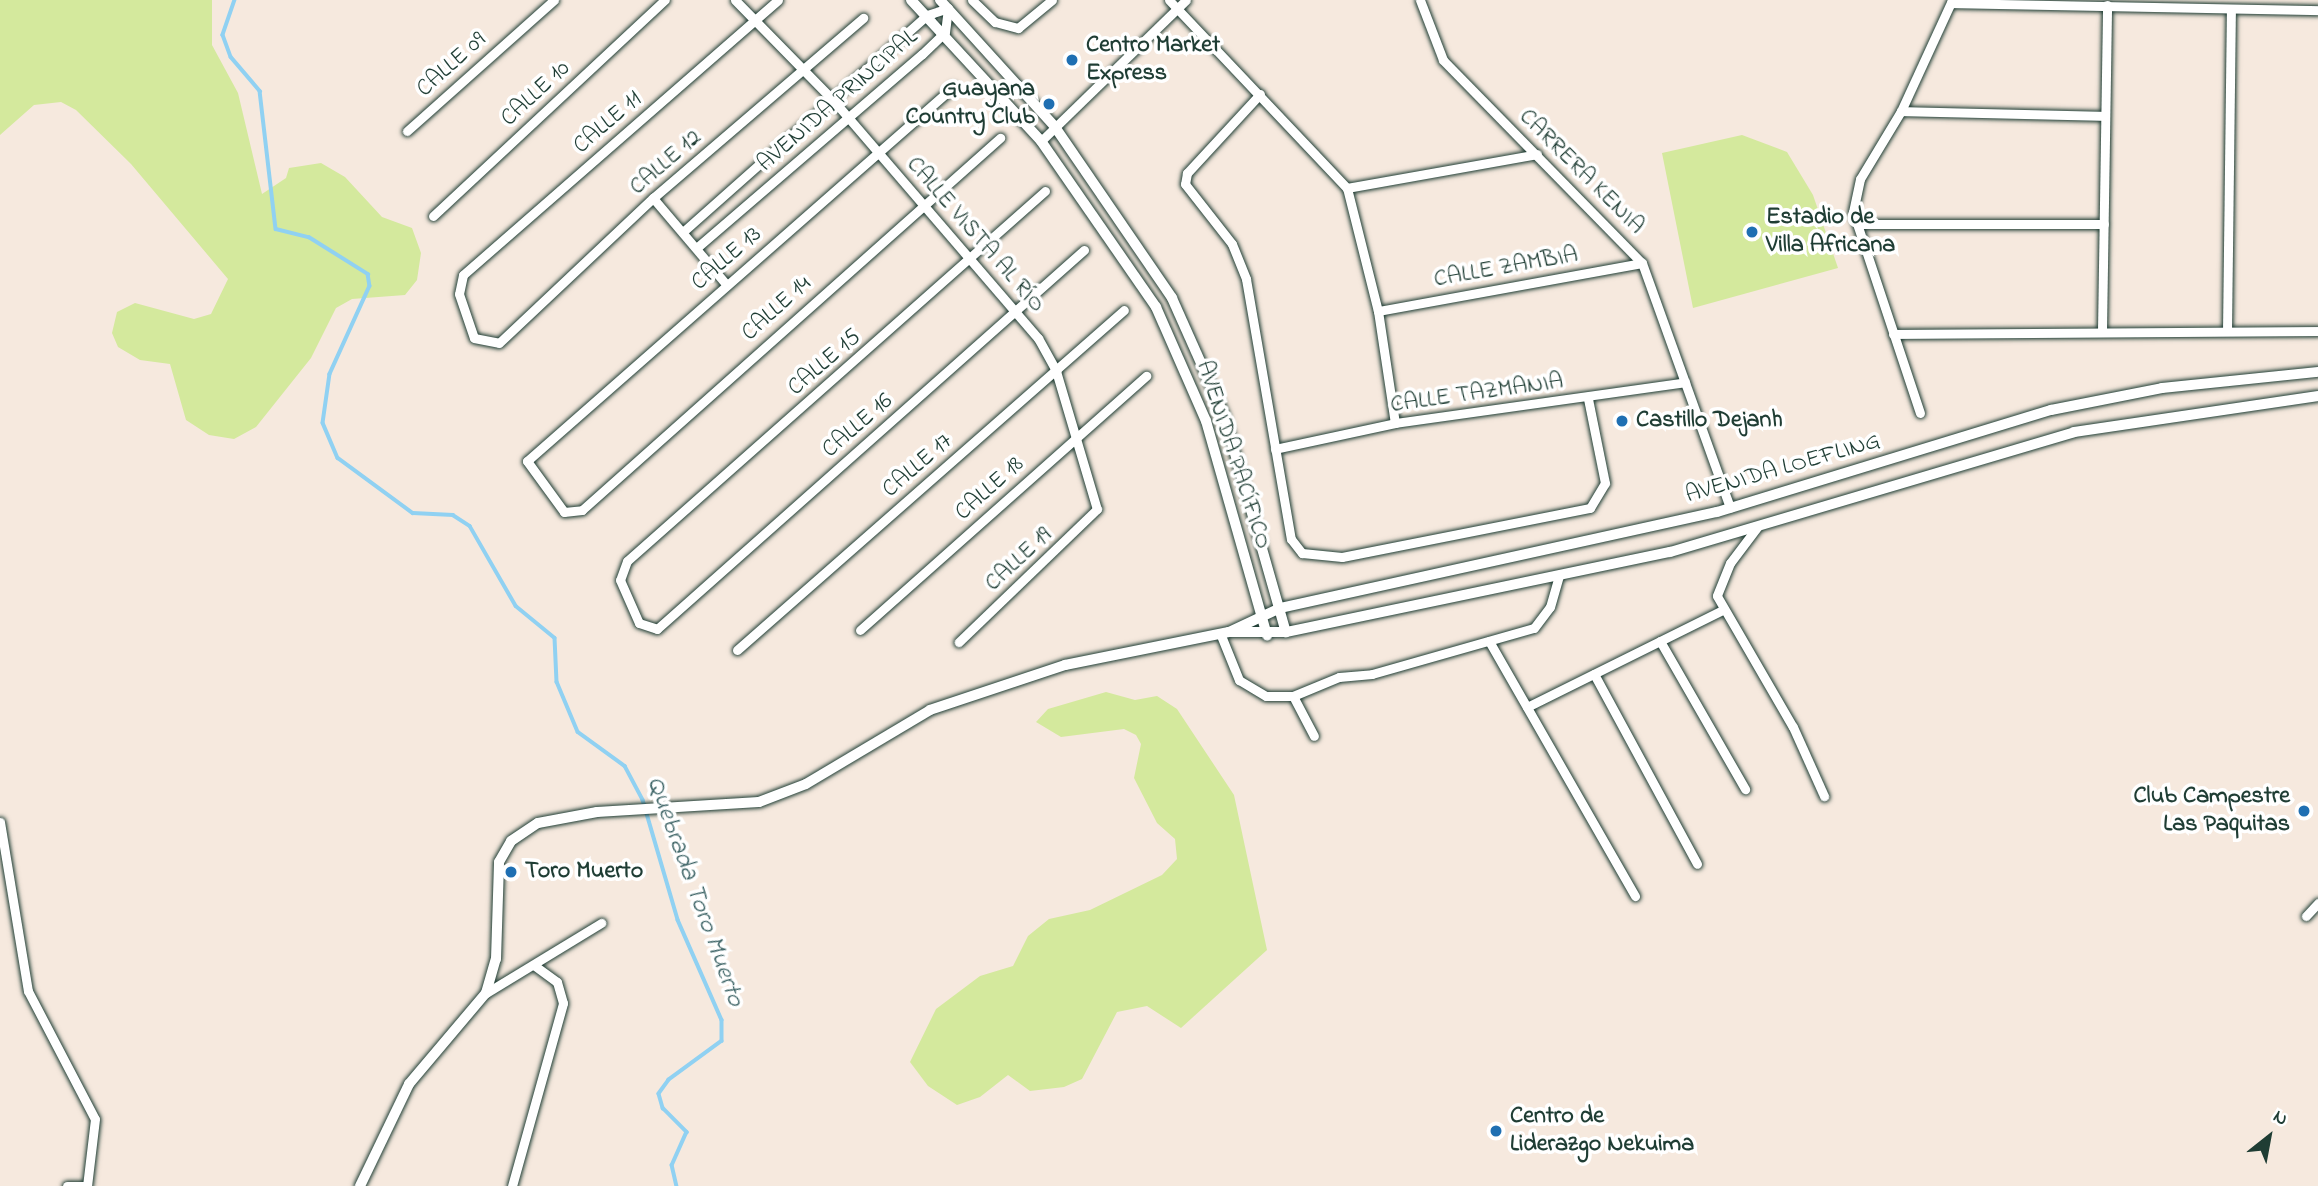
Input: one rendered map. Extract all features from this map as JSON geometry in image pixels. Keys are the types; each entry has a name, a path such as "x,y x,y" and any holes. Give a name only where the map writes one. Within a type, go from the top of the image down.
{"street":[{"name":"CALLE 09","path":"407,131 554,0"},
{"name":"CALLE 10","path":"433,216 665,0"},
{"name":"CALLE VISTA AL RÍO","path":"735,0 757,19 834,101 1016,312 1056,370 1098,501"},
{"name":"CALLE 11","path":"499,343 474,338 459,294 463,275 778,0"},
{"name":"AVENIDA PACÍFICO","path":"911,0 944,32 1041,141 1120,247 1186,368 1267,635"},
{"path":"972,0 995,22 1018,28 1052,0"},
{"path":"1169,0 1347,188 1378,311 1395,423"},
{"path":"1041,141 1186,0"},
{"name":"CARRERA KENIA","path":"1420,0 1443,60 1642,264 1730,508"},
{"path":"1920,413 1853,212 1860,179 1901,111 1952,1 2318,10"},
{"name":"AVENIDA PACÍFICO","path":"944,4 1055,127 1136,236 1203,361 1286,632"},
{"name":"AVENIDA PRINCIPAL","path":"685,230 834,101 927,15 944,4"},
{"name":"AVENIDA PRINCIPAL","path":"698,247 944,32 944,4"},
{"path":"2102,330 2107,5"},
{"path":"2227,331 2231,9"},
{"name":"CALLE 12","path":"499,343 653,198 863,18"},
{"name":"CALLE 13","path":"527,461 953,87"},
{"path":"1260,94 1187,173 1185,184 1241,263 1291,539 1302,553 1342,557 1590,508 1605,483 1588,399"},
{"path":"1901,111 2105,116"},
{"name":"CALLE 14","path":"527,461 564,512 582,510 922,204 1000,138"},
{"path":"1347,188 1537,154"},
{"name":"CALLE 15","path":"657,629 639,624 620,580 627,561 1045,191"},
{"path":"653,198 685,230 726,284"},
{"path":"1857,224 2104,224"},
{"name":"CALLE 16","path":"657,629 1083,250"},
{"name":"CALLE ZAMBIA","path":"1378,311 1642,264"},
{"name":"CALLE 17","path":"737,650 1124,310"},
{"path":"1894,334 2102,330 2318,331"},
{"name":"AVENIDA LOEFLING","path":"1225,633 1260,614 1280,608 1730,508 2051,410 2162,388 2318,372"},
{"name":"CALLE 18","path":"860,630 1146,376"},
{"name":"CALLE TAZMANIA","path":"1275,449 1395,423 1588,399 1685,382"},
{"name":"AVENIDA LOEFLING","path":"1225,633 1267,635 1286,632 1559,575 1758,526 2074,432 2318,396"},
{"name":"CALLE 19","path":"959,642 1093,517 1098,501"},
{"path":"1758,526 1719,583 1724,609 1793,727 1824,796"},
{"path":"486,993 496,959 498,869 511,841 547,820 632,810 768,800 946,703 1080,661 1225,633 1239,680 1266,696 1293,696 1339,677 1372,674 1534,628 1550,607 1559,575"},
{"path":"1527,707 1724,609"},
{"path":"1489,641 1634,896"},
{"path":"1660,641 1745,789"},
{"path":"1594,674 1698,864"},
{"path":"1293,696 1314,736"},
{"path":"0,822 28,991 95,1119 86,1186 67,1186"},
{"path":"2306,916 2318,903"},
{"path":"359,1186 399,1100 486,993 601,923"},
{"path":"512,1186 563,1003 557,982 534,965"}],"green space":[{"path":"0,0 212,0 212,45 238,93 262,194 286,178 289,168 321,163 345,177 382,217 412,228 421,253 417,280 405,295 352,299 336,308 311,358 256,427 234,439 209,435 186,420 170,364 140,360 118,347 112,333 117,312 135,303 194,319 211,314 228,279 131,164 76,110 61,102 34,105 0,135"},
{"name":"Estadio de Villa Africana","path":"1742,135 1787,152 1813,195 1838,268 1693,308 1662,153"},
{"path":"1106,692 1135,700 1157,696 1177,709 1234,795 1267,950 1181,1028 1147,1006 1117,1012 1082,1079 1064,1087 1030,1091 1008,1075 980,1097 957,1105 928,1086 910,1062 936,1009 980,976 1013,966 1028,936 1049,919 1090,910 1162,875 1177,859 1175,839 1157,823 1134,778 1141,744 1136,735 1124,729 1061,737 1036,722 1048,709"}],"waterway":[{"name":"Quebrada Toro Muerto","path":"235,0 223,35 231,57 260,91 276,229 309,237 368,274 370,286 330,374 323,423 338,458 413,513 453,515 470,526 516,606 555,638 557,682 578,732 625,766 643,800 678,920 722,1020 722,1041 669,1080 659,1094 663,1108 687,1132 672,1165 677,1186"}],"place":[{"name":"Centro Market Express","path":"1072,60"},
{"name":"Guayana Country Club","path":"1049,104"},
{"name":"Estadio de Villa Africana","path":"1752,232"},
{"name":"Castillo Dejanh","path":"1622,421"},
{"name":"Club Campestre Las Paquitas","path":"2304,811"},
{"name":"Toro Muerto","path":"511,872"},
{"name":"Centro de Liderazgo Nekuima","path":"1496,1131"}]}
